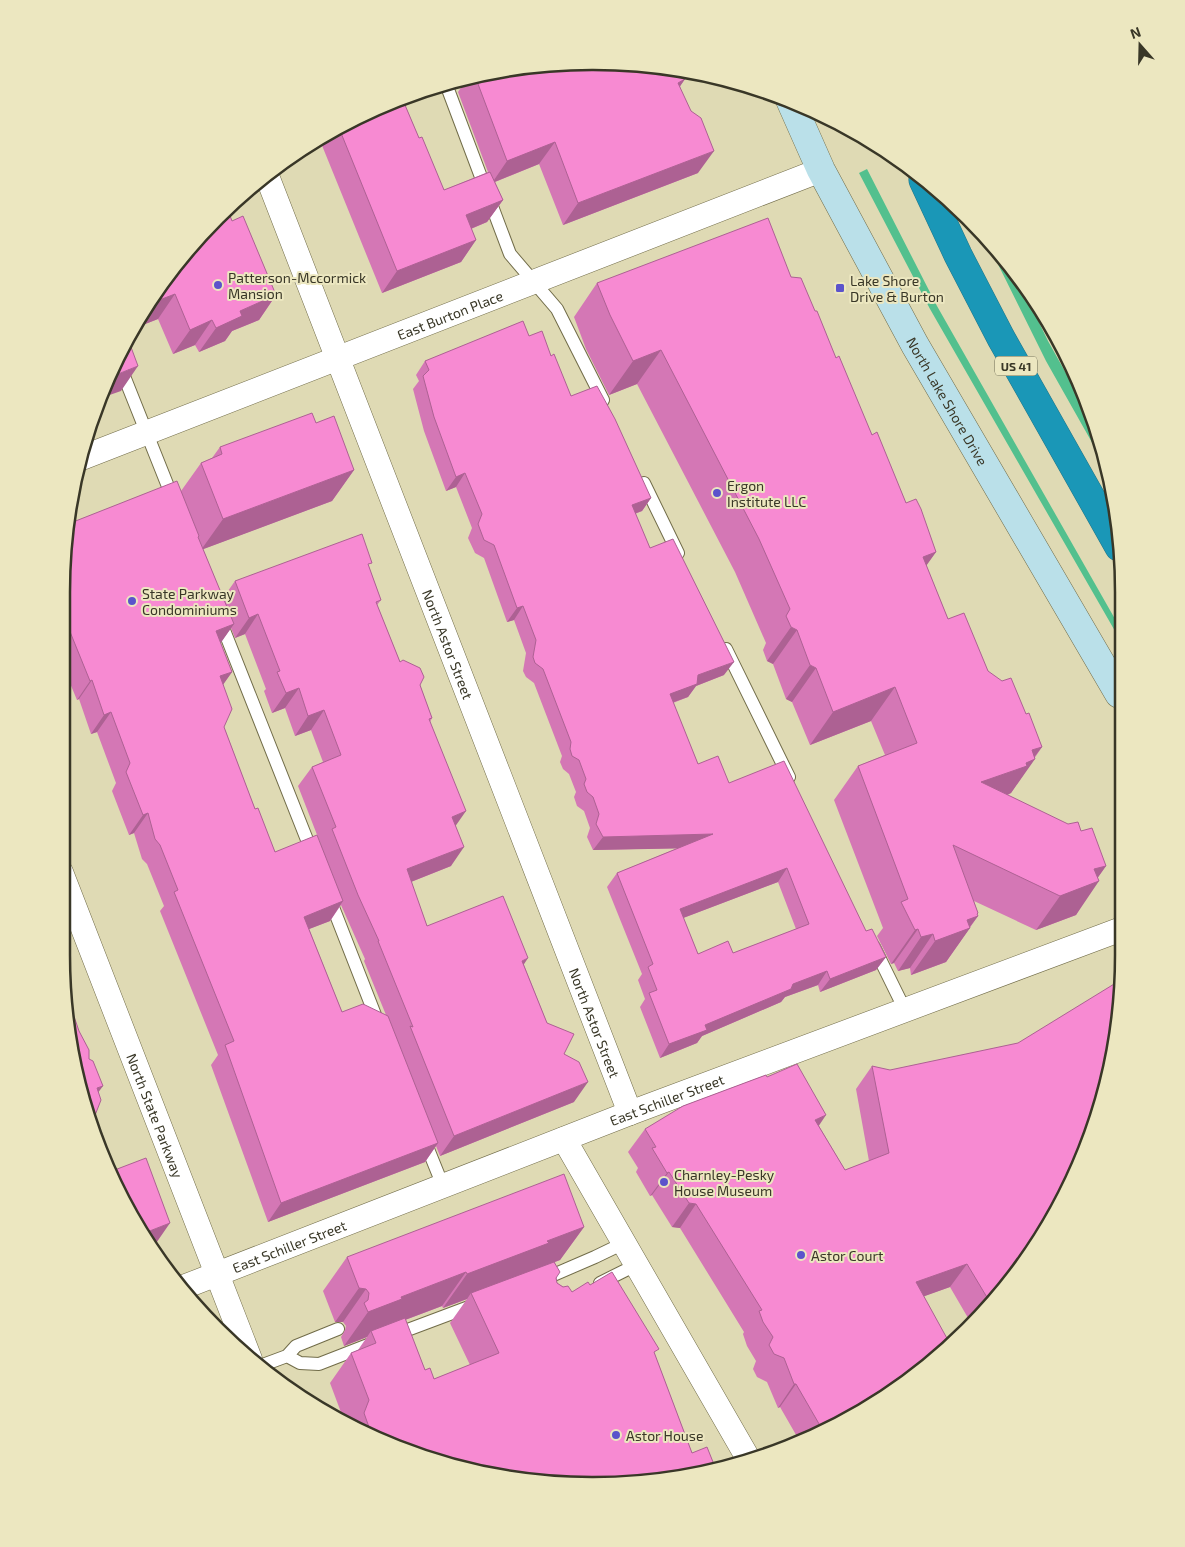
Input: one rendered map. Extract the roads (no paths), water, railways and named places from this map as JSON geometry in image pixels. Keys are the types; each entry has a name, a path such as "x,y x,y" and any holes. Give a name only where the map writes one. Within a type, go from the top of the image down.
{"highway":[{"name":"US 41","path":"929,193 958,256 1001,338 1112,534"}],"main road":[{"name":"North Lake Shore Drive","path":"795,111 821,170 915,345 1115,687"}],"street":[{"name":"East Burton Place","path":"89,455 821,170"},
{"name":"North Astor Street","path":"269,182 630,1113"},
{"name":"North State Parkway","path":"70,893 244,1343"},
{"name":"East Schiller Street","path":"188,1285 630,1113 1115,931"},
{"path":"564,1139 745,1454"}],"lane":[{"path":"449,91 510,254 557,308 606,407"},
{"path":"121,369 177,510"},
{"path":"637,470 686,568"},
{"path":"217,611 318,869"},
{"path":"721,640 797,792"},
{"path":"326,888 384,1035"},
{"path":"868,935 905,1010"},
{"path":"420,1127 443,1186"},
{"path":"530,1284 624,1243"},
{"path":"592,1287 636,1265"},
{"path":"287,1356 300,1363 319,1364 484,1301"},
{"path":"267,1363 287,1356 296,1346 338,1329"}],"place":[{"name":"Patterson-Mccormick Mansion","path":"218,285"},
{"name":"Lake Shore Drive & Burton","path":"840,288"},
{"name":"Ergon Institute LLC","path":"717,493"},
{"name":"State Parkway Condominiums","path":"132,601"},
{"name":"Charnley-Pesky House Museum","path":"664,1182"},
{"name":"Astor Court","path":"801,1255"},
{"name":"Astor House","path":"616,1435"}]}
